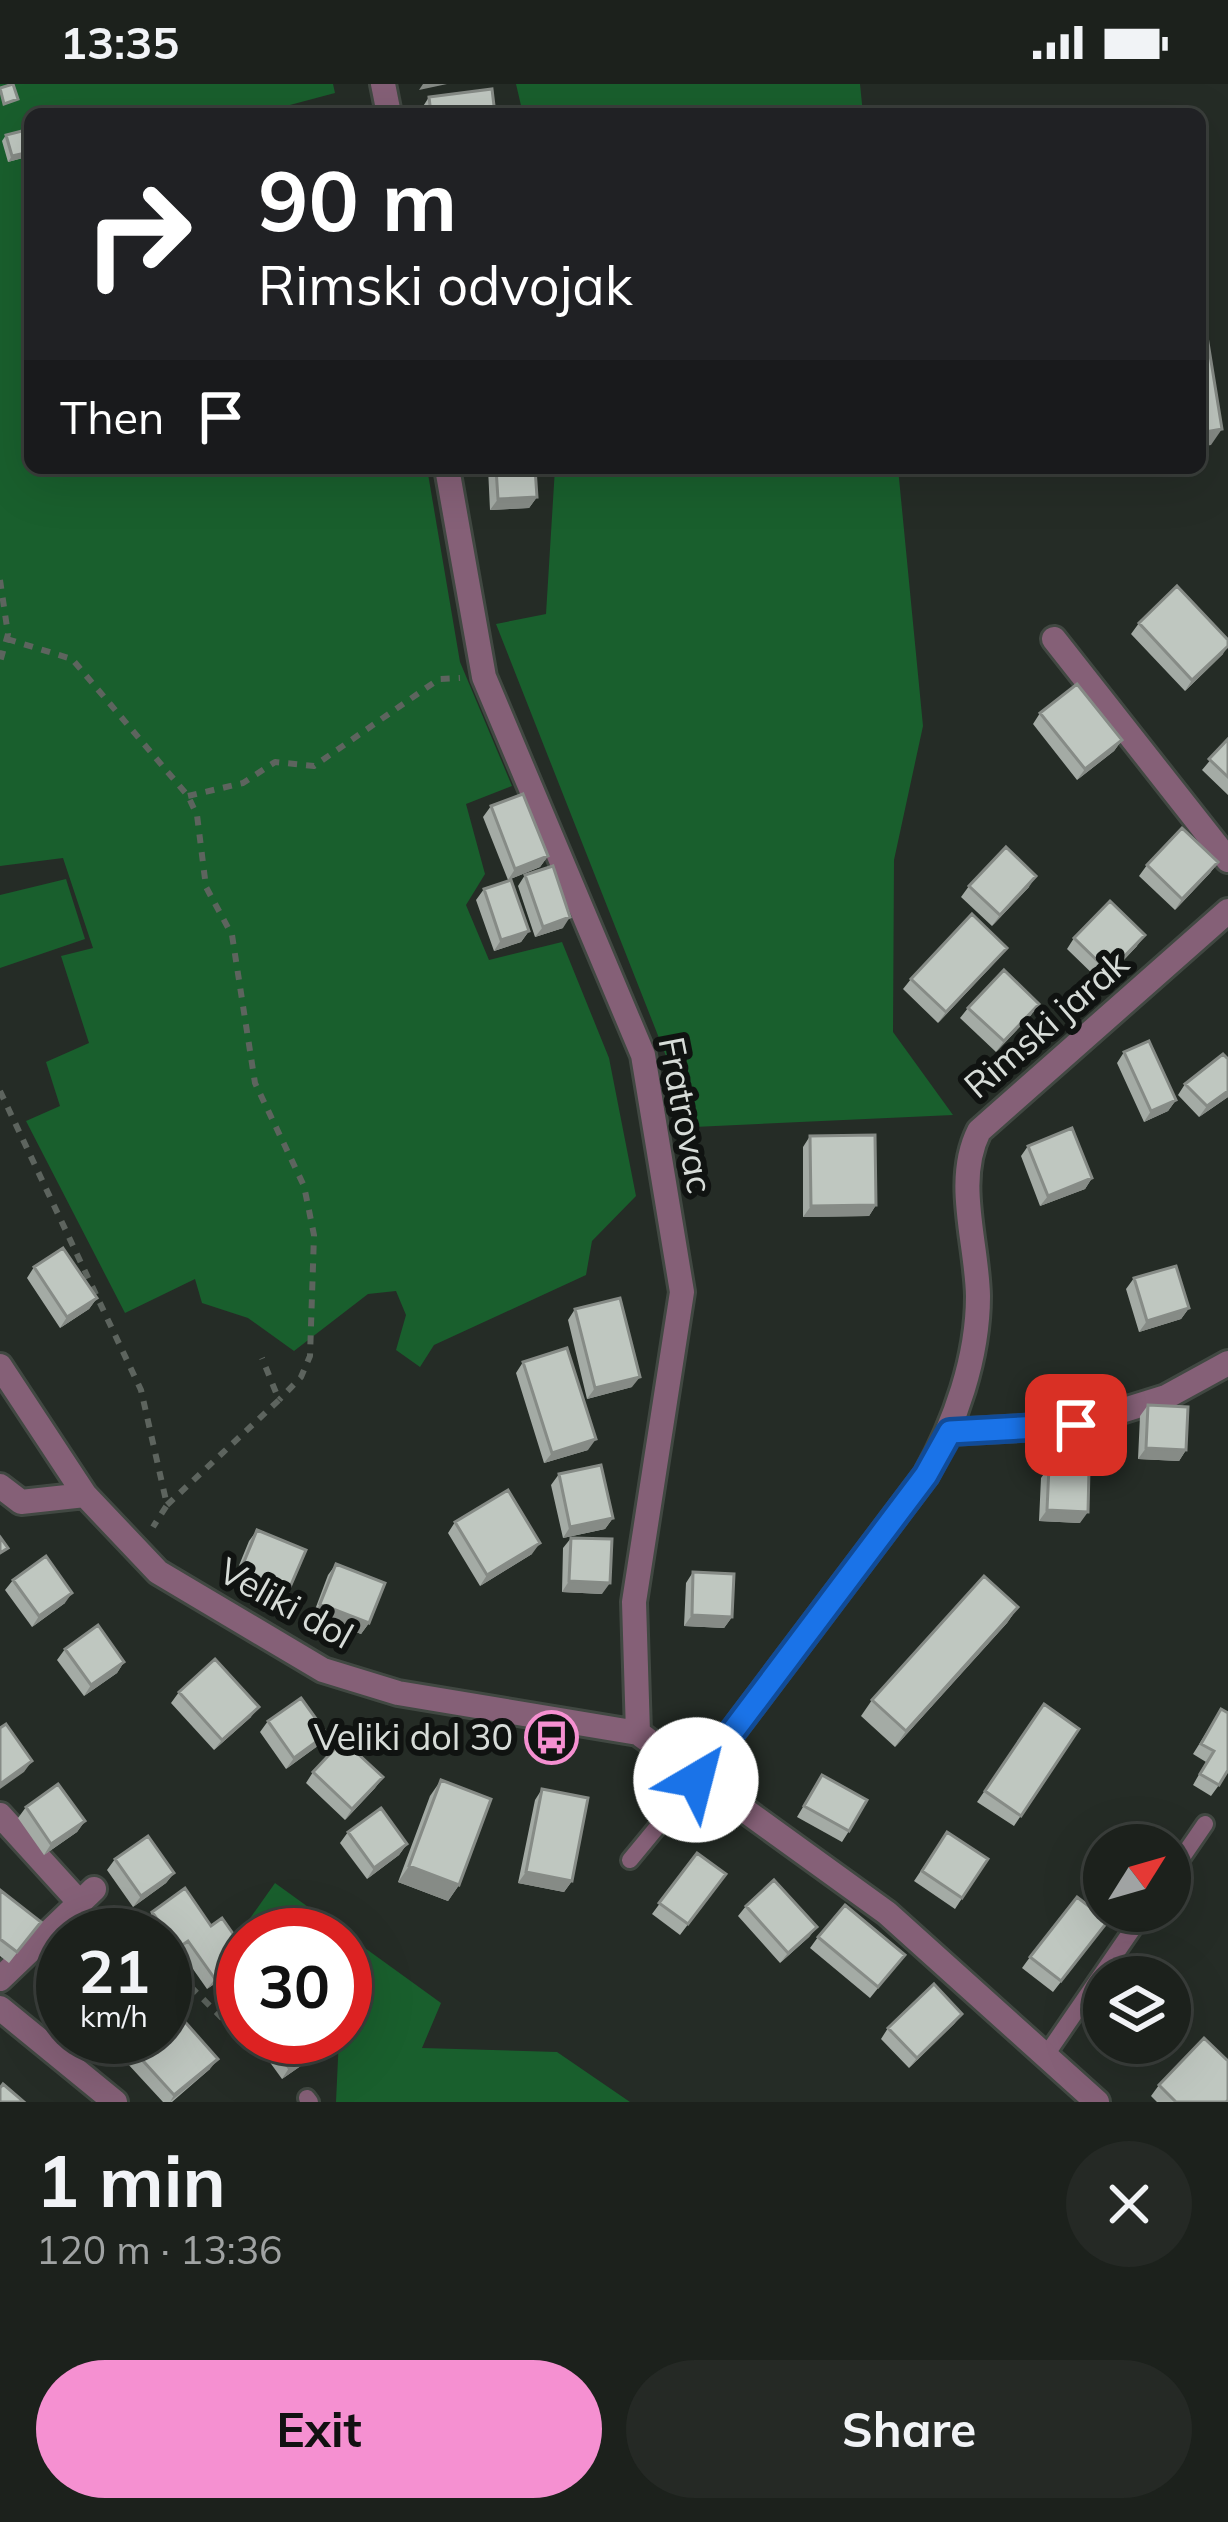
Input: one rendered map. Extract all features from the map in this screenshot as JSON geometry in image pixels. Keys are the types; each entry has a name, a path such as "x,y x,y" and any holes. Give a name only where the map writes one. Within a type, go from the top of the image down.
{"street":[{"name":"Fratrovac","path":"448,474 484,677 643,1055 682,1292 634,1602 638,1733"},
{"path":"1054,639 1228,860"},
{"name":"Rimski jarak","path":"696,1780 926,1475 950,1432 978,1300 967,1155 979,1131 1228,911"},
{"path":"950,1432 1076,1425 1166,1396 1228,1363"},
{"name":"Veliki dol","path":"0,1366 85,1496 158,1572 322,1670 398,1693 638,1733 696,1780 887,1913 1096,2102"},
{"path":"0,1486 21,1502 85,1496"},
{"path":"0,1815 87,1896 0,1978"},
{"path":"0,2008 116,2102"},
{"path":"1054,2066 1062,2102"}],"lane":[{"path":"630,1860 696,1780"},
{"path":"1191,1844 1204,1824"},
{"path":"1054,2066 1133,1932"}],"path":[{"path":"0,580 7,639 0,662"},
{"path":"7,639 72,658 188,796 196,815 206,887 232,934 254,1083 304,1186 314,1235 310,1356 301,1377 167,1505 138,1551"},
{"path":"188,796 243,783 275,762 314,766 439,679 484,677"},
{"path":"0,1091 103,1298 141,1390 167,1505"},
{"path":"262,1358 279,1400"},
{"path":"87,1896 103,1908"},
{"path":"192,1988 216,2012"}],"green space":[{"path":"0,84 333,84 335,93 279,108 24,108 24,474 428,474 460,662 512,786 466,804 485,874 466,905 489,960 562,942 609,1058 636,1196 592,1241 586,1275 434,1345 420,1367 396,1350 406,1315 396,1291 368,1294 294,1351 248,1318 202,1303 195,1279 125,1313 26,1121 60,1106 46,1062 89,1043 61,956 93,948 63,858 0,866"},
{"path":"516,84 860,84 862,108 522,108"},
{"path":"555,474 899,474 923,726 894,860 893,1032 953,1115 694,1127 496,624 546,614"},
{"path":"66,879 85,939 0,968 0,895"},
{"path":"275,1883 310,1908 257,1908"},
{"path":"372,1953 441,2003 422,2048 557,2052 630,2102 336,2102 338,2064 372,2064"}],"building":[{"path":"13,84 18,99 4,104 0,88"},
{"path":"492,89 494,108 430,108 429,97"},
{"path":"24,130 24,153 12,156 6,135"},
{"path":"1206,330 1222,429 1206,432"},
{"path":"496,474 535,474 537,497 498,499"},
{"path":"1177,586 1228,640 1228,646 1192,680 1139,623"},
{"path":"1077,684 1122,740 1085,769 1040,713"},
{"path":"1228,739 1228,777 1209,759"},
{"path":"523,794 548,856 515,869 491,806"},
{"path":"1182,828 1218,862 1182,899 1147,865"},
{"path":"1006,847 1036,876 1000,915 969,886"},
{"path":"553,866 570,917 543,927 525,875"},
{"path":"511,880 529,931 501,940 484,889"},
{"path":"1110,901 1145,935 1109,972 1074,938"},
{"path":"972,914 1007,948 946,1012 911,979"},
{"path":"1004,970 1039,1004 1004,1041 968,1008"},
{"path":"1149,1041 1176,1100 1151,1111 1124,1052"},
{"path":"1223,1054 1228,1059 1228,1091 1207,1106 1185,1084"},
{"path":"1072,1128 1092,1178 1048,1196 1028,1146"},
{"path":"875,1135 876,1205 811,1206 810,1136"},
{"path":"63,1248 97,1298 67,1317 34,1267"},
{"path":"1176,1266 1189,1308 1147,1321 1134,1278"},
{"path":"620,1298 640,1377 595,1388 575,1309"},
{"path":"567,1348 596,1439 552,1453 523,1362"},
{"path":"1148,1405 1188,1407 1186,1450 1146,1448"},
{"path":"601,1465 613,1518 570,1527 559,1474"},
{"path":"1049,1467 1089,1469 1088,1512 1047,1510"},
{"path":"508,1490 540,1543 487,1575 455,1522"},
{"path":"257,1530 306,1550 287,1594 239,1574"},
{"path":"571,1538 612,1539 610,1583 569,1581"},
{"path":"46,1556 72,1593 39,1616 13,1580"},
{"path":"336,1564 385,1583 369,1623 320,1604"},
{"path":"693,1572 734,1574 732,1617 692,1615"},
{"path":"984,1576 1018,1607 906,1731 872,1700"},
{"path":"98,1625 124,1662 91,1685 65,1649"},
{"path":"215,1659 259,1707 222,1740 179,1692"},
{"path":"301,1698 327,1734 294,1758 268,1721"},
{"path":"1044,1704 1079,1729 1021,1816 985,1791"},
{"path":"1221,1709 1228,1713 1228,1770 1219,1785 1200,1774 1214,1751 1201,1744"},
{"path":"6,1724 32,1761 0,1784 0,1728"},
{"path":"343,1740 383,1777 352,1809 313,1772"},
{"path":"822,1775 867,1800 849,1831 804,1806"},
{"path":"441,1780 491,1799 459,1885 409,1866"},
{"path":"58,1784 85,1821 51,1844 26,1807"},
{"path":"542,1789 588,1798 572,1881 526,1872"},
{"path":"381,1808 407,1844 374,1868 348,1832"},
{"path":"947,1832 988,1859 962,1898 922,1871"},
{"path":"148,1836 174,1873 141,1896 115,1859"},
{"path":"697,1853 726,1874 688,1924 659,1903"},
{"path":"774,1880 817,1927 788,1953 746,1906"},
{"path":"185,1888 211,1926 216,1922 216,1978 192,1947 192,1908 158,1908"},
{"path":"0,1890 36,1918 36,1928 17,1952 0,1939"},
{"path":"1077,1897 1083,1902 1083,1932 1099,1932 1061,1981 1030,1957"},
{"path":"845,1905 905,1955 878,1987 818,1937"},
{"path":"934,1984 962,2014 917,2058 888,2028"},
{"path":"192,2030 216,2061 174,2095 146,2064 192,2064"},
{"path":"1204,2038 1228,2061 1226,2102 1176,2102 1159,2085 1179,2064 1191,2064 1191,2052"},
{"path":"3,2084 24,2102 0,2102"}],"place":[{"name":"Veliki dol 30","path":"552,1737"}],"route":[{"path":"696,1780 926,1475 950,1432 1076,1425"}]}
